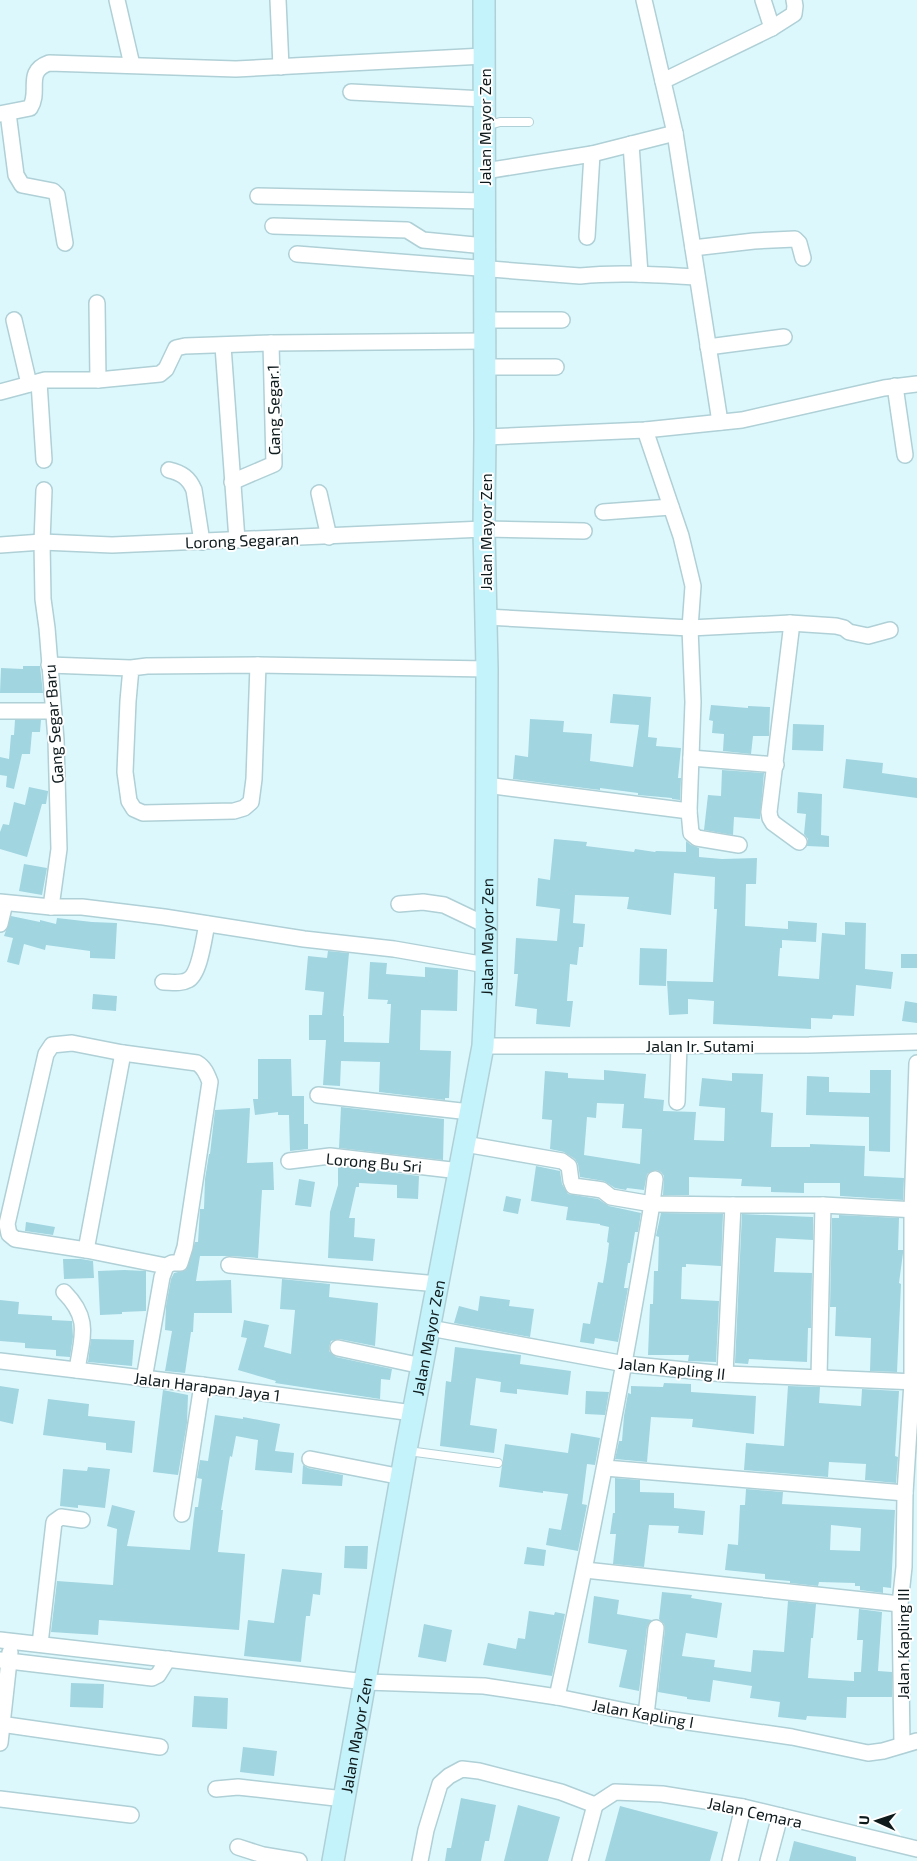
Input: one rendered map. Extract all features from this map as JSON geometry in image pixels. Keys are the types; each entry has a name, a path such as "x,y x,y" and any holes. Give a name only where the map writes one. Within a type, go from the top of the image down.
{"street":[{"path":"116,0 132,65"},
{"path":"278,0 282,67"},
{"name":"Jalan Mayor Zen","path":"333,1861 406,1450 483,1046 486,965 487,670 484,529 484,0"},
{"path":"644,0 675,133 720,422"},
{"path":"763,0 772,28"},
{"path":"663,81 772,28 794,14 794,0"},
{"path":"65,243 56,195 52,191 22,185 16,175 4,113 30,108 33,103 35,73 39,66 49,63 236,69 484,56"},
{"path":"351,92 484,99"},
{"path":"484,171 592,154 675,133"},
{"path":"631,144 640,274"},
{"path":"587,237 592,154"},
{"path":"258,196 485,201"},
{"path":"273,226 407,230 423,240 485,246"},
{"path":"693,248 754,241 795,239 799,243 803,258"},
{"path":"297,254 580,276 640,274 697,277"},
{"path":"97,302 98,380"},
{"path":"14,320 34,383 44,460"},
{"path":"0,392 45,380 98,380 160,374 166,369 176,348 484,330 562,320"},
{"path":"708,346 784,337"},
{"name":"Gang Segar.1","path":"232,482 274,464 271,342"},
{"path":"223,346 237,540"},
{"path":"485,367 556,367"},
{"path":"485,437 645,430 742,420 895,386 917,384"},
{"path":"895,386 905,455"},
{"path":"645,430 681,536 693,586 690,628 693,702 689,811 691,833 697,838 739,845"},
{"path":"169,470 186,477 191,483 194,490 202,542"},
{"name":"Gang Segar Baru","path":"44,490 42,542 43,599 56,740 59,849 51,907"},
{"path":"319,493 329,537"},
{"path":"603,512 671,507"},
{"name":"Lorong Segaran","path":"0,546 42,542 112,545 202,542 484,529 584,531"},
{"path":"486,617 690,628 790,623 836,626 844,628 849,632 868,636 890,630"},
{"path":"790,623 791,631 769,812 773,823 799,842"},
{"path":"132,668 128,701 125,772 129,801 134,809 143,813 224,811 244,808 251,802 254,779 258,665"},
{"path":"49,666 132,668 147,666 258,665 487,670"},
{"path":"0,710 53,711"},
{"path":"691,758 776,765"},
{"path":"486,785 689,811"},
{"path":"0,924 2,902 51,907 82,907 304,939 394,949 486,965"},
{"path":"398,904 424,902 444,905 486,925"},
{"path":"163,982 181,982 188,980 194,974 207,924"},
{"name":"Jalan Ir. Sutami","path":"483,1046 679,1046 917,1042"},
{"path":"72,1043 123,1053 197,1063 202,1066 210,1082 185,1247 180,1263 172,1263 166,1266 86,1250 15,1239 9,1234 7,1224 46,1054 52,1045 72,1043"},
{"path":"677,1102 679,1046"},
{"path":"86,1250 123,1053"},
{"name":"Jalan Kapling III","path":"910,1743 900,1604 910,1567 905,1493 915,1382 914,1210 917,1063"},
{"path":"318,1095 470,1112"},
{"path":"464,1144 562,1161 569,1166 570,1181 573,1186 596,1188 611,1197 652,1204 823,1205 914,1210"},
{"name":"Lorong Bu Sri","path":"289,1162 330,1156 460,1171"},
{"path":"557,1697 585,1570 625,1364 655,1179"},
{"path":"725,1374 733,1205"},
{"path":"819,1377 823,1205"},
{"path":"229,1264 438,1284"},
{"path":"144,1379 162,1277 166,1266"},
{"path":"64,1292 78,1309 82,1321 83,1330 77,1370"},
{"name":"Jalan Kapling II","path":"430,1328 625,1364 725,1374 915,1382"},
{"path":"338,1348 422,1366"},
{"name":"Jalan Harapan Jaya 1","path":"0,1361 413,1412"},
{"path":"182,1514 202,1385"},
{"path":"310,1460 402,1476"},
{"path":"604,1468 905,1493"},
{"path":"40,1644 54,1522 61,1517 82,1520"},
{"path":"585,1570 900,1604"},
{"path":"646,1715 656,1628"},
{"path":"0,1743 6,1640"},
{"name":"Jalan Kapling I","path":"6,1640 366,1682 484,1686 557,1697 646,1715 792,1737 868,1753 883,1751 910,1743"},
{"path":"5,1661 152,1678 158,1675 168,1659"},
{"path":"1,1724 160,1747"},
{"path":"420,1861 426,1830 440,1784 449,1776 462,1769 479,1771 561,1792 595,1805 580,1861"},
{"path":"216,1789 238,1787 344,1799"},
{"name":"Jalan Cemara","path":"595,1805 615,1792 662,1794 743,1807 916,1853"},
{"path":"0,1799 131,1815"},
{"path":"730,1861 743,1807"},
{"path":"768,1861 780,1816"},
{"path":"238,1847 263,1856 299,1861"}],"lane":[{"path":"484,127 500,122 528,122"},
{"path":"406,1450 498,1463"}],"building":[{"path":"23,666 40,666 43,693 0,693 1,668 23,669"},
{"path":"613,694 651,697 648,737 657,738 656,746 681,748 678,778 681,778 680,800 600,788 600,790 513,779 515,755 528,757 530,719 564,721 563,732 592,734 590,761 633,767 639,725 610,723"},
{"path":"711,705 748,708 748,706 770,707 769,736 753,736 751,754 723,751 724,734 712,733 713,721 709,720"},
{"path":"15,720 41,720 40,732 32,732 30,754 22,754 14,789 6,787 7,776 0,775 0,757 9,759 11,735 14,735"},
{"path":"793,724 824,725 823,751 792,750"},
{"path":"846,759 883,763 882,773 917,778 917,798 843,788"},
{"path":"722,770 764,773 760,819 734,817 733,835 704,830 708,795 721,796"},
{"path":"29,787 48,792 46,804 42,804 27,857 0,849 0,832 3,824 9,825 14,802 25,805"},
{"path":"798,792 822,794 821,835 829,836 829,847 807,846 808,839 804,834 806,814 797,813"},
{"path":"554,839 587,842 586,846 634,852 635,849 655,852 686,852 686,841 699,848 699,857 722,859 757,858 756,884 746,884 745,926 788,929 788,921 817,923 816,942 782,940 778,976 819,979 822,933 845,935 845,922 866,923 865,969 893,972 891,989 856,985 854,1016 833,1015 832,1019 811,1018 811,1029 713,1024 714,1001 688,999 688,1014 669,1015 667,981 713,982 717,909 714,909 715,877 674,873 671,915 627,909 629,897 575,895 573,923 585,924 583,947 579,947 577,965 570,964 567,1001 573,1001 570,1027 536,1024 537,1009 515,1006 518,974 514,974 516,938 557,941 560,909 536,906 538,878 550,880"},
{"path":"24,864 47,868 42,895 19,891"},
{"path":"11,916 56,924 57,918 117,923 115,959 90,958 90,951 46,945 45,950 24,944 19,965 7,962 13,938 4,936"},
{"path":"640,948 667,949 666,986 639,985"},
{"path":"328,951 349,953 343,1016 344,1042 389,1043 391,1004 387,1004 388,1000 368,999 370,962 387,963 386,974 425,977 425,967 458,970 457,1011 421,1010 420,1050 451,1051 449,1098 445,1098 445,1100 379,1092 380,1062 341,1061 340,1086 323,1085 326,1040 309,1040 309,1015 322,1015 324,992 305,990 308,956 327,958"},
{"path":"901,954 917,954 917,968 901,968"},
{"path":"93,994 117,996 116,1011 92,1009"},
{"path":"905,1001 917,1003 917,1023 902,1021"},
{"path":"258,1059 291,1059 292,1096 304,1096 304,1124 308,1124 308,1149 290,1151 289,1115 278,1115 278,1112 255,1115 253,1099 258,1099"},
{"path":"604,1070 646,1074 644,1098 664,1100 663,1111 696,1112 694,1140 724,1141 725,1108 699,1106 702,1078 732,1081 732,1073 763,1074 761,1112 773,1113 771,1147 810,1147 810,1144 865,1146 864,1176 904,1178 903,1200 840,1196 840,1183 804,1183 804,1193 771,1192 771,1187 741,1186 742,1179 689,1177 689,1195 663,1195 664,1176 656,1170 647,1174 644,1190 615,1188 604,1181 580,1177 578,1164 575,1159 564,1152 550,1149 552,1120 542,1119 545,1071 568,1073 568,1078 604,1080","holes":["597,1103 624,1104 622,1128 642,1129 640,1164 584,1155 587,1117 596,1118"]},
{"path":"870,1070 891,1070 890,1152 869,1151 869,1117 806,1115 807,1076 829,1077 829,1092 870,1093"},
{"path":"341,1107 444,1119 443,1160 339,1148"},
{"path":"250,1108 247,1163 273,1162 274,1190 262,1190 258,1258 200,1256 196,1281 231,1280 232,1313 194,1313 193,1332 191,1332 185,1373 165,1371 172,1331 165,1330 166,1306 171,1279 174,1273 186,1270 195,1242 198,1242 200,1209 204,1209 205,1179 215,1110"},
{"path":"338,1166 419,1176 418,1199 397,1198 397,1185 359,1183 359,1187 356,1187 349,1218 355,1218 354,1237 375,1239 373,1261 328,1258 330,1212 338,1185"},
{"path":"536,1166 560,1171 562,1184 568,1194 598,1199 609,1206 641,1213 638,1232 635,1232 630,1263 628,1263 624,1288 628,1288 618,1342 595,1338 594,1344 580,1342 583,1323 590,1324 598,1282 603,1283 609,1243 607,1242 609,1227 600,1224 566,1220 568,1207 531,1201"},
{"path":"299,1179 315,1182 311,1207 295,1205"},
{"path":"506,1196 521,1199 518,1214 503,1211"},
{"path":"661,1213 723,1214 721,1266 686,1264 686,1267 682,1267 681,1299 719,1301 716,1362 688,1361 689,1355 648,1355 650,1304 653,1304 654,1271 658,1271 659,1237 656,1236"},
{"path":"742,1214 813,1217 813,1240 776,1238 774,1272 812,1273 811,1328 808,1328 807,1362 749,1359 748,1364 735,1363"},
{"path":"839,1215 899,1218 898,1250 903,1250 903,1253 899,1283 901,1284 897,1372 870,1371 871,1338 835,1336 836,1307 830,1307 832,1218 839,1218"},
{"path":"26,1222 55,1227 53,1235 25,1231"},
{"path":"63,1259 93,1261 94,1278 64,1279"},
{"path":"98,1271 146,1271 146,1311 100,1315"},
{"path":"282,1279 330,1284 329,1297 378,1303 375,1346 339,1339 331,1341 329,1351 336,1357 392,1369 390,1380 381,1379 380,1399 275,1383 276,1381 238,1370 247,1338 241,1337 244,1320 269,1325 264,1347 291,1354 295,1310 280,1309"},
{"path":"480,1296 510,1300 509,1306 534,1309 530,1337 454,1323 459,1306 478,1311"},
{"path":"0,1300 19,1302 18,1314 52,1316 52,1320 72,1321 73,1337 70,1357 56,1356 56,1350 25,1348 25,1343 0,1341"},
{"path":"91,1339 134,1340 132,1366 88,1362"},
{"path":"455,1347 521,1355 520,1364 571,1371 568,1395 517,1389 517,1394 500,1392 501,1382 476,1378 470,1425 497,1429 494,1453 440,1446 446,1381 451,1382"},
{"path":"664,1383 691,1384 691,1392 756,1396 754,1434 692,1427 693,1419 651,1417 647,1462 615,1459 619,1441 622,1441 624,1416 628,1393 631,1394 631,1386 663,1387"},
{"path":"0,1386 19,1389 13,1424 0,1421"},
{"path":"788,1386 820,1387 819,1403 861,1406 862,1389 899,1391 895,1456 898,1457 896,1483 865,1480 866,1464 829,1462 828,1477 744,1470 746,1443 784,1446"},
{"path":"163,1390 188,1395 187,1423 178,1475 153,1472"},
{"path":"586,1391 609,1392 605,1415 585,1414"},
{"path":"48,1399 89,1404 88,1416 135,1421 132,1453 106,1450 106,1443 43,1435"},
{"path":"215,1415 243,1419 243,1417 280,1424 275,1451 294,1453 292,1473 255,1470 258,1440 236,1436 232,1457 230,1456 221,1510 223,1510 218,1552 245,1554 239,1630 99,1620 98,1635 51,1632 57,1581 113,1585 117,1529 107,1526 112,1505 135,1511 127,1546 190,1550 195,1507 198,1507 202,1479 197,1478 200,1460 208,1461"},
{"path":"571,1433 600,1438 595,1465 587,1464 582,1504 587,1505 578,1551 546,1545 549,1528 561,1530 568,1494 543,1491 543,1493 499,1487 505,1444 568,1453"},
{"path":"303,1465 308,1468 343,1475 342,1486 302,1484"},
{"path":"88,1467 110,1469 105,1508 78,1505 78,1508 60,1506 63,1469 87,1471"},
{"path":"615,1478 640,1480 640,1492 674,1493 674,1508 705,1511 703,1535 678,1533 679,1526 649,1525 644,1567 613,1564 616,1534 610,1534 613,1513 615,1513"},
{"path":"746,1489 783,1492 782,1504 895,1510 891,1588 883,1587 883,1593 860,1590 860,1586 855,1586 855,1583 819,1582 818,1586 790,1583 790,1581 765,1579 765,1574 725,1570 728,1544 738,1545 740,1505 745,1505","holes":["831,1525 861,1528 860,1551 830,1550"]},
{"path":"345,1546 368,1546 367,1569 344,1568"},
{"path":"527,1547 546,1550 544,1566 524,1564"},
{"path":"282,1569 322,1573 320,1595 313,1594 310,1616 306,1616 301,1662 244,1656 248,1620 274,1623"},
{"path":"662,1592 692,1595 691,1598 722,1603 717,1638 686,1633 682,1656 715,1660 714,1667 751,1672 753,1650 784,1652 788,1601 816,1604 808,1678 854,1681 854,1672 861,1672 863,1640 857,1640 859,1609 882,1612 878,1671 892,1672 892,1697 847,1697 846,1718 807,1716 806,1720 778,1717 780,1702 750,1698 752,1686 713,1680 710,1702 658,1692 665,1629 664,1624 659,1619"},
{"path":"594,1596 619,1600 617,1614 652,1620 647,1627 639,1691 619,1687 627,1650 588,1643"},
{"path":"529,1611 554,1615 555,1612 565,1614 552,1676 483,1665 488,1643 516,1649 518,1638 525,1639"},
{"path":"424,1624 452,1630 446,1662 418,1657"},
{"path":"71,1683 104,1684 103,1708 70,1707"},
{"path":"194,1696 228,1698 227,1729 192,1727"},
{"path":"243,1747 277,1751 274,1776 240,1772"},
{"path":"461,1798 496,1805 489,1841 485,1841 481,1861 445,1861 447,1848 451,1848"},
{"path":"518,1805 560,1817 548,1861 504,1861"},
{"path":"620,1806 718,1832 710,1861 605,1861"},
{"path":"794,1841 856,1857 856,1861 789,1861"}]}
